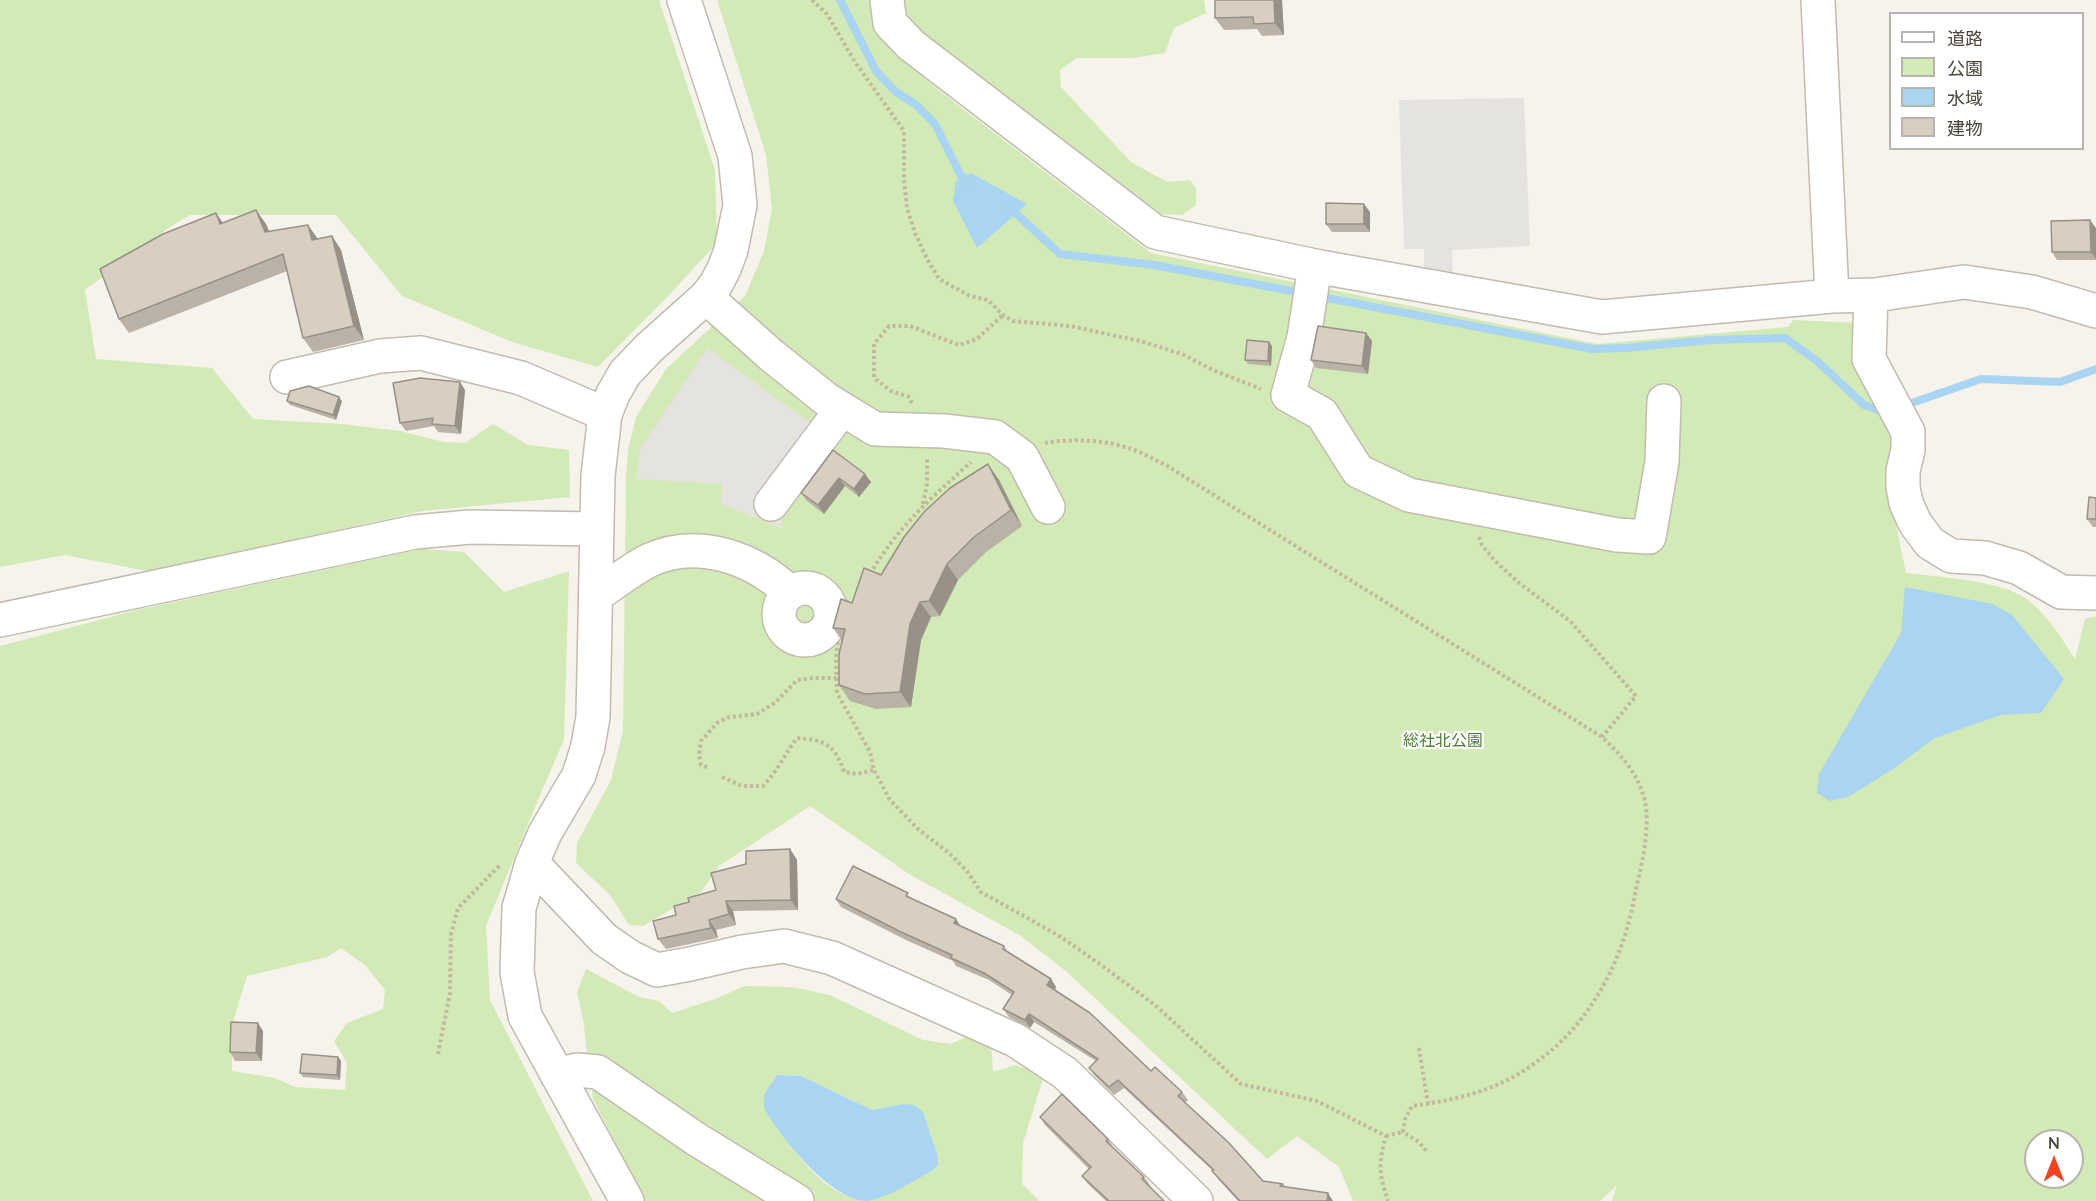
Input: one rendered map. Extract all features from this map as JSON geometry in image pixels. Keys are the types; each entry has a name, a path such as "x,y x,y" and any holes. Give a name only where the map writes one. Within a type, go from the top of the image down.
{"street":[{"path":"627,1201 525,1016 517,972 520,860 545,833 579,775 588,746 593,717 599,452 605,414 613,394 626,373 649,348 706,297 724,269 731,250 740,205 735,156 684,0"},
{"path":"887,0 890,23 911,45 1155,232 1312,286 1602,317 1832,296 1871,295 1964,282 2032,292 2096,311"},
{"path":"1818,0 1832,296"},
{"path":"1312,286 1304,337 1288,395 1322,414 1359,471 1408,495 1617,535 1649,537 1662,462 1664,400"},
{"path":"1871,295 1869,358 1908,432 1908,450 1903,471 1906,503 1915,523 1930,543 1951,556 1985,558 2019,568 2061,592 2096,593"},
{"path":"706,297 771,355 826,399 875,429 922,430 995,437 1022,457 1048,507"},
{"path":"287,377 380,356 421,353 521,378 605,414"},
{"path":"771,504 842,409"},
{"path":"0,620 415,532 470,527 597,529"},
{"path":"596,595 650,561 675,552 697,551 718,553 741,561 765,572 790,593"},
{"path":"520,860 604,939 630,957 657,970 742,952 784,946 832,958 1015,1040 1065,1073 1196,1201"},
{"path":"557,1075 578,1070 598,1072 696,1139 797,1201"}],"path":[{"path":"812,0 827,14 855,62 904,131 904,179 907,208 915,233 939,279 970,296 988,300 1012,321 1070,326 1140,341 1182,354 1258,389 1288,395"},
{"path":"923,505 927,484 922,430 909,397 891,391 874,378 874,345 889,326 910,326 959,345 977,339 1003,315"},
{"path":"868,578 888,546 923,505 974,460 1009,447 1060,441 1089,441 1134,450 1164,464 1602,737 1617,751 1633,771 1643,793 1646,848 1630,918 1617,960 1604,986 1586,1013 1564,1039 1536,1064 1507,1081 1478,1092 1412,1106 1405,1119 1403,1132"},
{"path":"1472,507 1482,545 1495,561 1518,583 1570,621 1636,696 1602,737"},
{"path":"842,623 838,631 837,693 870,752 874,770 890,800 918,829 967,871 981,892 1060,937 1104,967 1155,1005 1241,1084 1317,1101 1386,1136 1403,1132 1419,1142 1428,1153"},
{"path":"708,767 701,765 699,755 701,741 717,723 729,717 745,716 762,711 776,702 797,680 837,678"},
{"path":"722,777 742,786 763,786 776,774 784,756 797,738 813,739 829,745 839,756 844,772 857,774 874,770"},
{"path":"438,1054 450,993 451,934 458,908 520,860"},
{"path":"1419,1048 1428,1104"},
{"path":"1386,1136 1380,1175 1388,1201"}],"green space":[{"path":"0,0 659,0 715,170 717,243 598,367 512,342 402,296 336,215 190,215 170,227 85,290 96,359 212,368 253,419 342,424 400,431 444,442 465,443 493,424 528,445 569,450 570,497 422,511 152,572 65,555 0,567"},
{"name":"総社北公園","path":"717,0 868,0 876,20 897,56 1151,253 1597,344 1788,327 1793,320 1861,323 1894,420 1895,520 1906,573 1984,583 2025,598 2053,626 2075,659 2085,619 2096,616 2096,1201 1612,1201 1617,1185 1600,1201 1353,1201 1339,1167 1297,1136 1267,1159 1067,972 1021,936 909,874 810,806 719,866 701,892 643,926 629,925 610,895 576,863 577,843 611,780 623,731 628,450 636,417 666,369 745,296 764,251 772,209 766,155"},
{"path":"899,0 1204,0 1206,13 1174,28 1165,53 1132,58 1077,58 1060,70 1061,87 1131,162 1167,182 1190,180 1196,188 1196,205 1182,215 1161,214 902,19"},
{"path":"422,549 464,552 504,592 569,571 564,740 486,926 490,1000 593,1201 0,1201 0,646 137,610","holes":["341,948 366,966 385,990 383,1009 347,1023 334,1041 347,1063 345,1090 295,1087 275,1078 232,1071 232,1025 247,976 327,957"]},
{"path":"586,969 639,997 659,1001 672,1013 745,986 792,987 830,995 923,1040 951,1044 974,1033 991,1042 993,1072 1015,1065 1044,1075 1023,1143 1022,1184 1039,1201 864,1201 876,1199 938,1166 903,1104 872,1110 801,1076 777,1075 772,1082 769,1116 798,1155 820,1179 833,1189 863,1201 645,1201 593,1099 583,1019 577,992"}],"shaded area":[{"path":"1524,98 1530,246 1452,250 1453,274 1424,269 1424,249 1404,249 1399,100"},
{"path":"707,348 810,423 769,481 784,506 781,528 721,504 722,484 636,479 641,447"}],"water":[{"path":"971,173 1027,204 977,248 953,201 956,181"},
{"path":"1905,587 1993,604 2012,615 2064,679 2041,713 2001,715 1935,738 1893,769 1848,797 1830,801 1817,793 1819,774 1901,633"},
{"path":"777,1075 801,1076 872,1110 903,1104 914,1105 923,1112 938,1157 938,1166 883,1197 867,1201 838,1191 794,1150 764,1108 764,1095"}],"building":[{"path":"1215,0 1274,0 1275,23 1254,24 1253,17 1215,18"},
{"path":"1326,203 1364,204 1364,224 1326,224"},
{"path":"256,210 265,232 308,225 312,240 332,236 354,326 303,338 283,254 119,319 100,269 163,234 216,213 220,224"},
{"path":"2090,220 2091,252 2052,252 2051,221"},
{"path":"1318,326 1366,333 1362,366 1311,360"},
{"path":"1247,340 1269,342 1268,361 1245,360"},
{"path":"420,378 460,382 455,426 432,424 433,418 400,423 393,383"},
{"path":"309,386 339,397 333,415 287,401 290,391"},
{"path":"833,450 865,474 854,489 839,478 818,505 801,493"},
{"path":"988,464 1011,510 974,537 947,564 929,601 920,602 910,624 900,692 865,694 839,685 839,654 845,629 833,628 841,599 852,603 864,568 881,575 904,537 924,512 950,488"},
{"path":"2089,497 2096,498 2096,519 2087,519"},
{"path":"790,849 791,900 726,901 729,914 709,920 711,928 658,939 653,921 676,915 674,906 689,902 688,898 716,890 711,873 746,864 746,851"},
{"path":"853,866 908,893 906,896 956,919 954,923 1004,946 1003,949 1051,979 1047,985 1090,1013 1151,1071 1155,1067 1182,1092 1178,1096 1229,1143 1263,1181 1283,1184 1280,1186 1328,1193 1327,1201 1240,1201 1212,1171 1214,1170 1118,1080 1109,1087 1089,1068 1098,1059 1029,1014 1025,1020 1003,1009 1014,992 984,973 951,958 952,955 836,899"},
{"path":"231,1022 258,1023 256,1053 230,1052"},
{"path":"302,1054 338,1057 337,1075 300,1073"},
{"path":"1062,1094 1108,1139 1106,1141 1144,1177 1142,1179 1164,1201 1109,1201 1082,1176 1091,1167 1040,1117"}],"waterway":[{"path":"840,0 876,71 896,92 915,104 935,124 961,176 971,182"},
{"path":"1009,207 1060,254 1154,265 1302,293"},
{"path":"1317,296 1592,349 1711,340 1785,338 1817,361 1864,405 1881,411 1885,410"},
{"path":"1903,406 1981,379 2060,382 2096,369"}]}
